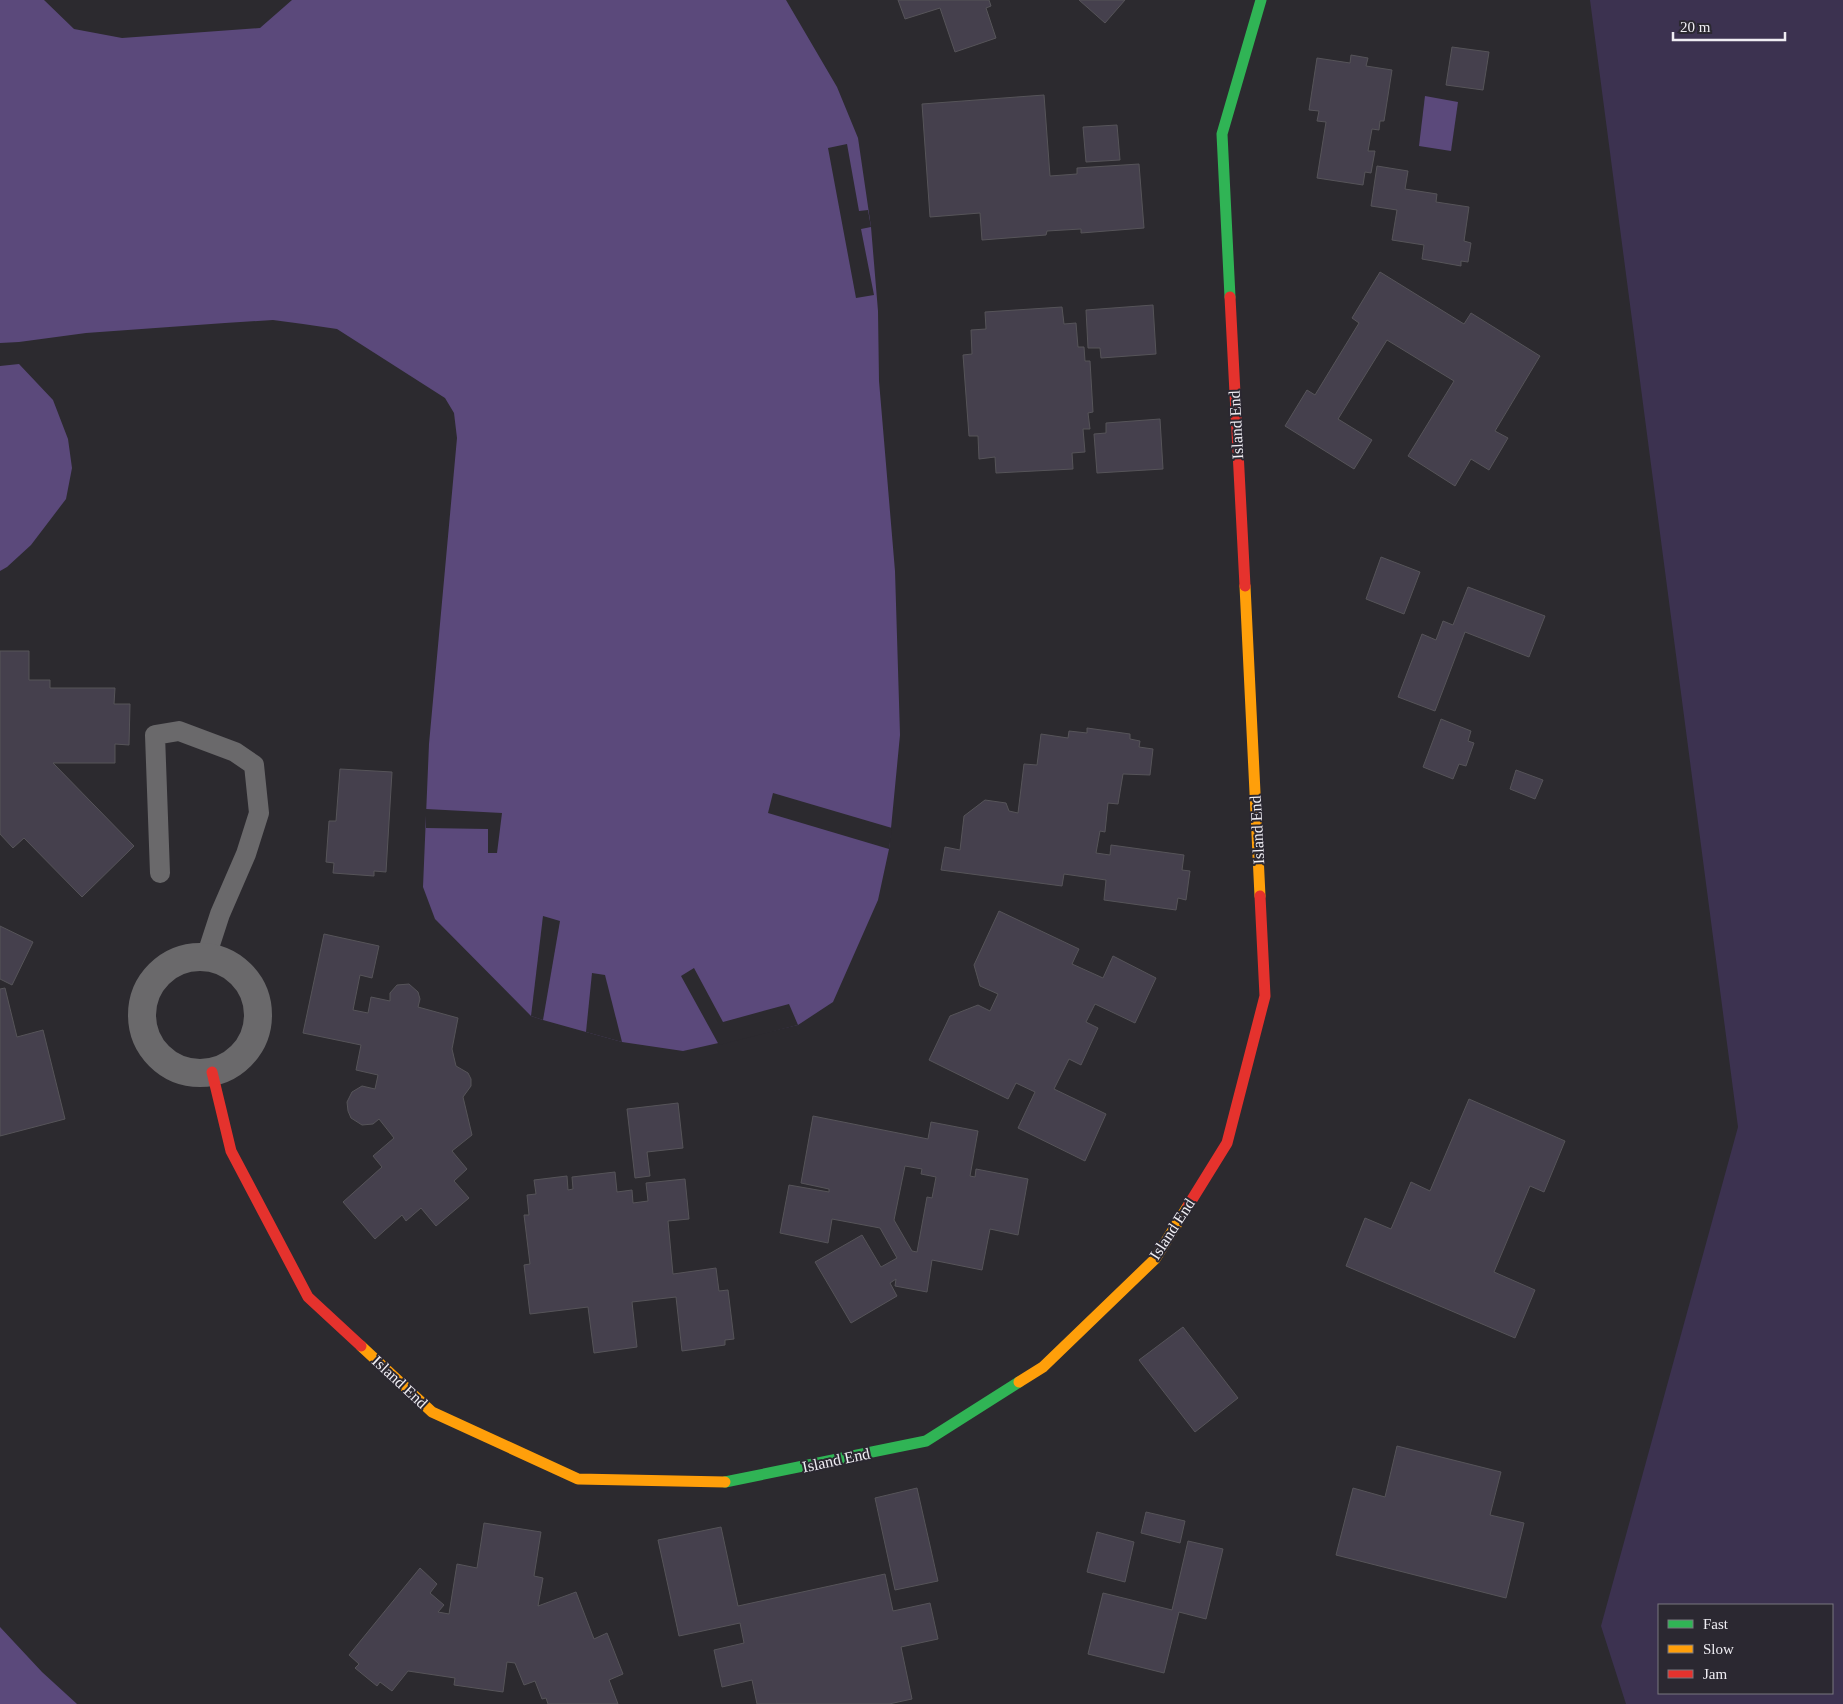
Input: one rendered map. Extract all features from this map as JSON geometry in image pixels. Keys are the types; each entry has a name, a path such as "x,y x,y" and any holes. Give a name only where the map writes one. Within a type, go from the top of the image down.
{"street":[{"name":"Island End","path":"212,1072 231,1151 308,1297 432,1412 578,1479 730,1482 926,1441 1043,1367 1155,1259 1226,1143 1265,996 1222,134 1261,0"},
{"path":"206,957 223,962 239,972 250,986 257,1003 258,1022 253,1039 243,1054 229,1066 212,1072 194,1073 176,1068 161,1059 149,1044 143,1027 142,1009 147,991 157,976 171,964 188,958 206,957"}],"lane":[{"path":"160,873 155,735 179,731 234,752 254,765 259,813 246,854 220,914 206,957"}],"shaded area":[{"path":"0,0 44,0 74,29 122,38 260,28 292,0 786,0 837,87 858,138 871,227 878,311 879,381 895,571 900,735 889,849 878,900 833,1002 798,1025 683,1051 622,1042 531,1016 435,919 423,887 429,744 457,438 454,413 445,398 337,329 273,320 86,333 19,342 19,364 53,400 68,439 72,468 66,499 31,545 0,571"},
{"path":"1590,0 1843,0 1843,1704 1626,1704 1601,1626 1738,1127"},
{"path":"1425,96 1458,102 1451,151 1419,146"},
{"path":"0,1627 42,1672 77,1704 0,1704"}],"pier":[{"path":"847,144 859,211 868,210 871,227 861,229 874,295 856,298 828,148"},
{"path":"19,342 19,364 0,366 0,343"},
{"path":"773,793 892,828 889,849 768,813"},
{"path":"426,809 502,813 497,853 488,853 488,829 426,828"},
{"path":"543,916 560,921 543,1020 531,1016"},
{"path":"694,968 723,1022 789,1004 798,1025 719,1045 681,976"},
{"path":"592,973 605,975 622,1042 586,1032"}],"building":[{"path":"898,0 989,0 991,6 986,8 996,38 955,52 940,8 905,19"},
{"path":"1079,0 1125,0 1105,23"},
{"path":"1452,47 1489,52 1483,90 1446,85"},
{"path":"1351,55 1368,58 1366,66 1392,70 1384,121 1380,121 1379,130 1372,129 1368,151 1375,151 1371,173 1365,172 1363,185 1317,178 1326,122 1317,121 1319,111 1309,110 1317,58 1350,63"},
{"path":"1044,95 1050,176 1077,174 1077,168 1139,164 1144,228 1081,233 1081,229 1047,231 1046,235 982,240 980,213 930,217 922,104"},
{"path":"1117,125 1120,160 1086,162 1083,127"},
{"path":"1377,166 1408,171 1405,189 1437,194 1436,202 1469,207 1464,241 1471,243 1468,262 1461,261 1461,266 1422,259 1424,245 1392,240 1397,210 1371,206"},
{"path":"1380,272 1464,324 1471,313 1540,356 1495,431 1508,438 1489,470 1471,459 1455,486 1408,456 1454,381 1387,340 1338,419 1372,440 1354,469 1285,426 1307,390 1315,395 1359,323 1352,318"},
{"path":"1153,305 1156,354 1101,358 1100,348 1088,348 1086,310"},
{"path":"1062,307 1064,324 1076,323 1078,347 1084,347 1085,361 1090,361 1093,412 1088,413 1090,429 1083,429 1085,452 1072,453 1073,469 996,473 995,457 979,459 978,436 969,436 963,355 972,354 971,330 986,329 985,312"},
{"path":"1160,419 1163,469 1097,473 1094,434 1106,433 1106,423"},
{"path":"1381,557 1420,572 1404,614 1366,599"},
{"path":"1468,587 1545,616 1529,657 1465,632 1435,711 1398,697 1422,634 1436,640 1443,621 1453,625"},
{"path":"0,651 29,651 29,680 50,680 50,688 115,688 114,704 130,704 129,745 115,744 115,763 53,763 134,846 82,897 24,838 13,848 0,834"},
{"path":"1441,719 1471,731 1468,741 1474,743 1466,766 1459,764 1453,779 1423,767"},
{"path":"1087,728 1130,734 1130,739 1140,741 1139,747 1153,749 1150,775 1123,774 1118,804 1108,803 1105,832 1100,831 1096,853 1110,855 1111,845 1184,855 1182,870 1190,871 1186,900 1178,898 1176,910 1104,900 1106,880 1064,874 1062,886 941,870 945,847 960,850 964,816 985,800 1006,803 1009,811 1018,813 1024,764 1037,765 1041,734 1068,738 1069,731 1087,733"},
{"path":"340,769 392,772 386,872 374,871 374,876 333,873 334,863 326,862 329,821 336,821"},
{"path":"1516,770 1543,780 1535,799 1510,789"},
{"path":"999,911 1079,949 1072,964 1103,978 1113,956 1156,978 1135,1023 1095,1004 1086,1022 1098,1028 1081,1065 1069,1059 1054,1089 1106,1114 1085,1161 1018,1128 1035,1092 1016,1083 1008,1099 929,1060 950,1016 978,1005 990,1011 998,994 980,986 974,965"},
{"path":"0,926 33,942 12,985 0,979"},
{"path":"324,934 379,946 372,978 360,975 353,1010 368,1013 371,997 390,1001 390,993 397,985 409,984 418,992 420,999 418,1007 458,1018 452,1049 456,1066 468,1073 471,1079 471,1086 463,1097 472,1135 452,1151 467,1169 454,1181 469,1198 436,1226 421,1208 406,1221 402,1215 375,1239 343,1202 382,1167 373,1156 394,1138 379,1119 373,1124 362,1125 351,1118 348,1111 347,1102 352,1092 362,1086 375,1089 378,1075 356,1070 361,1045 303,1033"},
{"path":"5,988 17,1037 43,1030 65,1119 0,1136 0,989"},
{"path":"1469,1099 1565,1141 1544,1192 1530,1186 1494,1272 1535,1290 1515,1338 1346,1266 1365,1218 1391,1229 1411,1182 1430,1191"},
{"path":"678,1103 683,1148 647,1152 650,1176 635,1178 627,1109"},
{"path":"813,1116 928,1139 931,1122 978,1131 970,1176 975,1177 976,1169 1028,1179 1018,1235 990,1229 982,1270 932,1260 927,1292 895,1286 896,1279 890,1283 897,1296 851,1323 815,1262 862,1235 881,1267 897,1258 880,1228 832,1219 828,1243 780,1233 789,1185 829,1192 829,1189 801,1183","holes":["905,1166 922,1169 921,1174 936,1177 932,1198 927,1197 917,1252 912,1251 894,1220"]},
{"path":"615,1172 617,1192 632,1190 633,1203 648,1201 646,1183 685,1179 689,1219 668,1221 673,1274 716,1268 719,1291 728,1290 734,1339 725,1340 725,1345 682,1351 676,1297 632,1302 637,1347 594,1353 588,1307 530,1314 524,1265 530,1264 524,1215 529,1215 527,1195 536,1194 534,1180 567,1176 568,1190 573,1189 572,1177"},
{"path":"1183,1327 1238,1398 1195,1432 1139,1360"},
{"path":"1397,1446 1501,1472 1490,1515 1524,1523 1506,1598 1336,1555 1353,1488 1385,1497"},
{"path":"917,1488 938,1581 895,1590 875,1498"},
{"path":"1146,1512 1185,1521 1180,1543 1141,1533"},
{"path":"484,1523 541,1532 534,1576 543,1578 538,1606 576,1592 594,1639 607,1633 623,1674 609,1680 618,1704 548,1704 546,1698 542,1699 535,1681 524,1685 515,1663 507,1662 503,1692 454,1685 455,1678 408,1671 392,1691 380,1682 377,1686 355,1668 359,1664 349,1655 420,1568 437,1584 430,1593 444,1605 438,1612 449,1614 457,1564 477,1568"},
{"path":"721,1527 738,1606 885,1574 893,1611 930,1603 938,1639 901,1647 912,1699 889,1704 757,1704 752,1680 722,1687 714,1650 744,1643 740,1623 679,1636 658,1540"},
{"path":"1097,1532 1134,1542 1125,1582 1087,1572"},
{"path":"1188,1541 1223,1549 1206,1619 1179,1612 1164,1673 1088,1654 1103,1593 1172,1610"}],"traffic: fast":[{"path":"1230,297 1222,134 1261,0"},
{"path":"725,1482 926,1441 1019,1382"}],"traffic: slow":[{"path":"1245,586 1260,896"},
{"path":"1019,1382 1043,1367 1155,1259 1188,1206"},
{"path":"361,1346 432,1412 578,1479 725,1482"}],"traffic: jam":[{"path":"1230,297 1245,586"},
{"path":"1188,1206 1227,1143 1265,996 1260,896"},
{"path":"212,1072 231,1151 308,1297 361,1346"}]}
